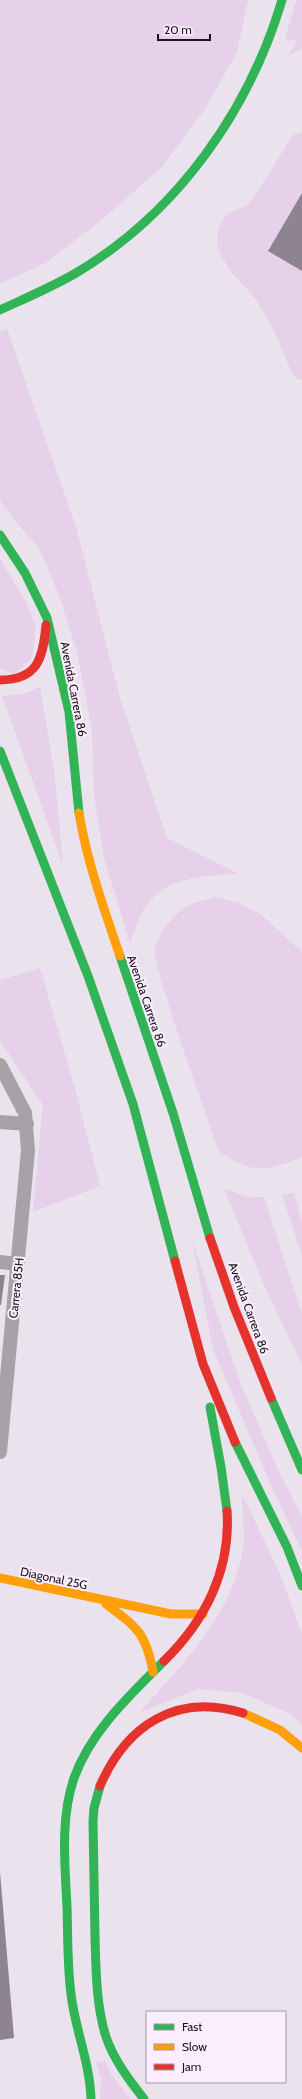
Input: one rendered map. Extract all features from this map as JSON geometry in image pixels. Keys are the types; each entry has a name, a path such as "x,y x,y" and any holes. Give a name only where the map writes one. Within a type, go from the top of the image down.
{"main road":[{"path":"0,310 58,283 86,267 110,250 152,214 186,178 226,125 244,93 272,30 282,0"},
{"name":"Avenida Carrera 86","path":"0,536 25,573 47,618 69,712 77,803 83,840 93,877 173,1113 198,1201 234,1307 259,1372 302,1470"},
{"path":"0,680 18,681 28,676 35,668 44,645 47,618"},
{"path":"0,751 82,962 133,1104 203,1364 229,1526 224,1566 218,1588 203,1614 191,1632 108,1721 92,1742 74,1779 67,1812 65,1854 68,1968 72,2004 90,2083 91,2099"},
{"path":"203,1364 227,1426 287,1547 302,1586"},
{"name":"Diagonal 25G","path":"0,1578 103,1601 171,1614 203,1614"},
{"name":"Diagonal 25G","path":"103,1601 136,1626 144,1636 149,1647 153,1672"},
{"path":"144,2099 124,2073 112,2051 104,2028 98,2003 94,1901 94,1810 100,1783 114,1756 129,1736 149,1722 184,1707 217,1706 243,1713 265,1721 291,1738 302,1748"}],"street":[{"name":"Carrera 85H","path":"0,1065 25,1113 28,1150 18,1264 3,1398 0,1452"},
{"path":"0,1122 27,1124"},
{"path":"0,1262 18,1264"}],"shaded area":[{"path":"0,0 248,0 237,52 206,107 162,167 100,221 47,262 0,284"},
{"path":"296,0 302,0 302,48 288,57 297,39 290,41 285,40"},
{"path":"302,132 302,380 297,379 291,371 272,326 255,298 233,274 221,256 217,242 218,228 227,214 246,206 256,194 293,135"},
{"path":"7,329 76,527 120,698 167,838 239,874 197,877 171,885 159,892 149,902 141,914 130,943 104,858 94,795 92,731 77,652 59,595 39,548 0,501 0,332"},
{"path":"0,559 26,602 36,628 32,658 14,674 0,669"},
{"path":"40,687 54,770 63,865 2,696 23,694"},
{"path":"214,897 239,903 260,914 302,952 302,1156 291,1162 270,1167 254,1168 234,1161 219,1152 162,983 156,960 155,948 165,929 174,917 185,907"},
{"path":"40,968 75,1089 100,1186 33,1212 43,1105 0,1041 0,980"},
{"path":"224,1189 249,1197 264,1197 302,1314 302,1365 264,1285"},
{"path":"294,1193 302,1222 302,1256 282,1194"},
{"path":"192,1240 241,1385 279,1472 302,1517 302,1551 274,1492 213,1349"},
{"path":"242,1494 281,1576 302,1635 302,1725 291,1714 242,1693 198,1689 140,1712 173,1676 204,1638 228,1596 237,1573 244,1542"},
{"path":"105,2061 111,2074 130,2099 100,2099 101,2079 96,2062"}],"building":[{"path":"302,193 302,271 268,251"},
{"path":"0,1275 5,1275 1,1305 0,1305"},
{"path":"0,1872 14,2038 0,2040"}],"traffic: fast":[{"path":"0,310 67,278 112,249 146,221 177,190 204,156 229,119 250,81 268,41 282,0"},
{"path":"0,535 25,573 47,618 69,712 79,813"},
{"path":"0,751 88,976 133,1104 175,1261"},
{"path":"120,956 173,1113 210,1238"},
{"path":"271,1398 302,1470"},
{"path":"210,1407 227,1511"},
{"path":"235,1442 287,1547 302,1586"},
{"path":"91,2099 86,2062 74,2013 69,1978 64,1842 67,1810 74,1778 90,1745 101,1729 125,1701 164,1661"},
{"path":"100,1786 94,1808 93,1821 95,1949 98,2000 106,2037 113,2054 122,2070 144,2099"}],"traffic: slow":[{"path":"79,813 91,867 120,956"},
{"path":"0,1578 171,1614 203,1614"},
{"path":"106,1604 133,1625 143,1639 147,1648 153,1672"},
{"path":"243,1713 280,1730 302,1748"}],"traffic: jam":[{"path":"0,680 13,679 23,676 36,665 43,648 46,625"},
{"path":"210,1238 234,1307 271,1398"},
{"path":"175,1261 203,1364 235,1442"},
{"path":"164,1661 192,1629 203,1612 220,1574 225,1554 227,1511"},
{"path":"100,1786 111,1765 124,1746 139,1731 156,1719 175,1711 196,1707 219,1708 243,1713"}]}
